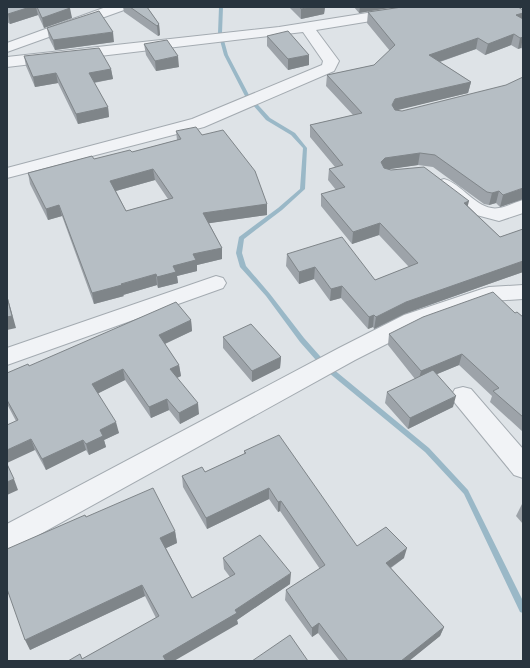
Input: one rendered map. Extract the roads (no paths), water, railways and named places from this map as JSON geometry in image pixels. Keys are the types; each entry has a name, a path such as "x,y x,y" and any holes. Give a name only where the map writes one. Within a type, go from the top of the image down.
{"street":[{"path":"7,48 119,7"},
{"path":"7,62 237,36 432,7"},
{"path":"7,173 198,122 330,68 331,61 306,26"},
{"path":"430,174 476,209 499,215 523,206"},
{"path":"7,357 216,283"},
{"path":"7,538 347,354 412,321 489,294 523,292"},
{"path":"463,396 523,467"}],"waterway":[{"path":"221,7 220,33 226,55 247,96 268,119 293,134 305,148 302,189 280,209 241,238 239,253 243,267 268,295 302,340 325,366 427,450 466,492 523,609"}]}
